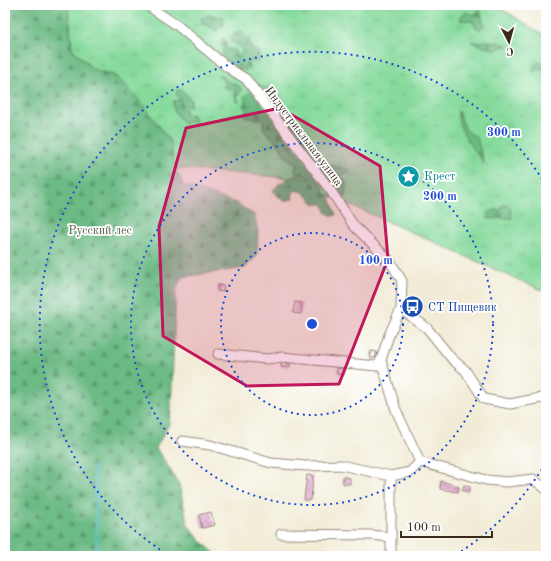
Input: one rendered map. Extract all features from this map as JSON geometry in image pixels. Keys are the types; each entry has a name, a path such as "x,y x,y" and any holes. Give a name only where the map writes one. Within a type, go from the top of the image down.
{"street":[{"name":"Индустриальная улица","path":"147,5 178,26 227,67 246,79 331,191 354,226 390,261 402,281 401,309"},
{"path":"218,354 267,359 282,357 377,366 381,360 389,335 401,309 427,328 452,358 465,370 484,399 510,404 541,398 546,399"},
{"path":"381,360 396,410 420,462 486,480 507,482 533,479 546,489"},
{"path":"182,441 210,445 271,463 306,466 341,465 391,476 410,472 420,462"},
{"path":"391,476 391,556"},
{"path":"280,534 370,534 391,537"}],"highlighted area":[{"path":"280,108 380,166 388,259 339,384 247,386 163,336 159,227 186,128"}],"green space":[{"name":"Русский лес","path":"5,5 68,5 72,49 93,69 115,76 145,107 170,141 175,168 184,185 236,203 254,215 258,231 257,256 245,268 182,277 176,290 171,410 169,424 156,448 179,484 188,525 200,540 218,556 5,556"},
{"path":"68,5 495,5 546,36 546,292 289,178 175,168 170,141 115,76 93,69 72,48"},
{"path":"480,10 484,25 479,30 472,21 460,20 462,15 467,12 473,15"},
{"path":"209,15 223,17 224,26 218,28 216,32 211,27 202,24 201,18"},
{"path":"242,31 245,37 249,39 252,49 257,50 260,59 258,62 248,61 249,68 244,71 239,65 240,71 222,58 224,57 222,52 224,48 221,44 222,38 226,41 226,49 235,50 235,56 238,57 243,52 242,48 237,46 235,42 231,43 230,38 236,32"},
{"path":"490,41 507,45 495,50 471,42"},
{"path":"538,62 543,63 546,67 533,72 534,66"},
{"path":"219,74 229,82 238,85 242,90 237,97 239,102 236,101 235,90 225,88 224,86 227,85 218,76"},
{"path":"256,84 269,89 277,98 283,101 283,103 277,107 282,110 284,108 287,109 287,118 289,120 292,118 297,122 305,139 315,141 317,152 322,160 336,167 350,169 350,172 341,175 347,185 345,197 326,180"},
{"path":"177,90 182,90 191,100 190,107 180,105 179,107 185,109 186,115 192,114 195,119 195,123 187,122 184,124 174,111 173,101 180,100 176,93"},
{"path":"251,91 324,188 323,190 331,200 336,215 332,216 326,212 324,204 315,204 303,192 295,190 292,195 293,199 283,201 273,191 279,184 294,176 311,179 309,176 296,173 295,169 298,165 295,161 293,162 286,156 266,132 263,127 264,122 262,120 245,117 245,112 247,112 247,109 243,106 245,102 244,97"},
{"path":"458,111 466,130 477,138 484,163 463,132 458,118"},
{"path":"503,204 510,207 512,218 488,219 487,213 494,210 501,210"}],"building":[{"path":"218,285 224,286 223,292 217,291"},
{"path":"295,302 302,303 301,314 293,313"},
{"path":"371,351 377,352 375,358 370,358"},
{"path":"281,363 290,364 290,367 281,367"},
{"path":"337,368 344,369 344,375 337,374"},
{"path":"307,475 313,476 311,500 304,500"},
{"path":"343,477 350,478 350,484 343,484"},
{"path":"441,481 459,487 458,492 440,489"},
{"path":"464,485 470,487 468,492 462,490"},
{"path":"211,512 215,525 202,528 199,515"}],"waterway":[{"path":"94,466 97,556"}],"place":[{"name":"Крест","path":"408,176"},
{"name":"СТ Пищевик","path":"412,307"}]}
